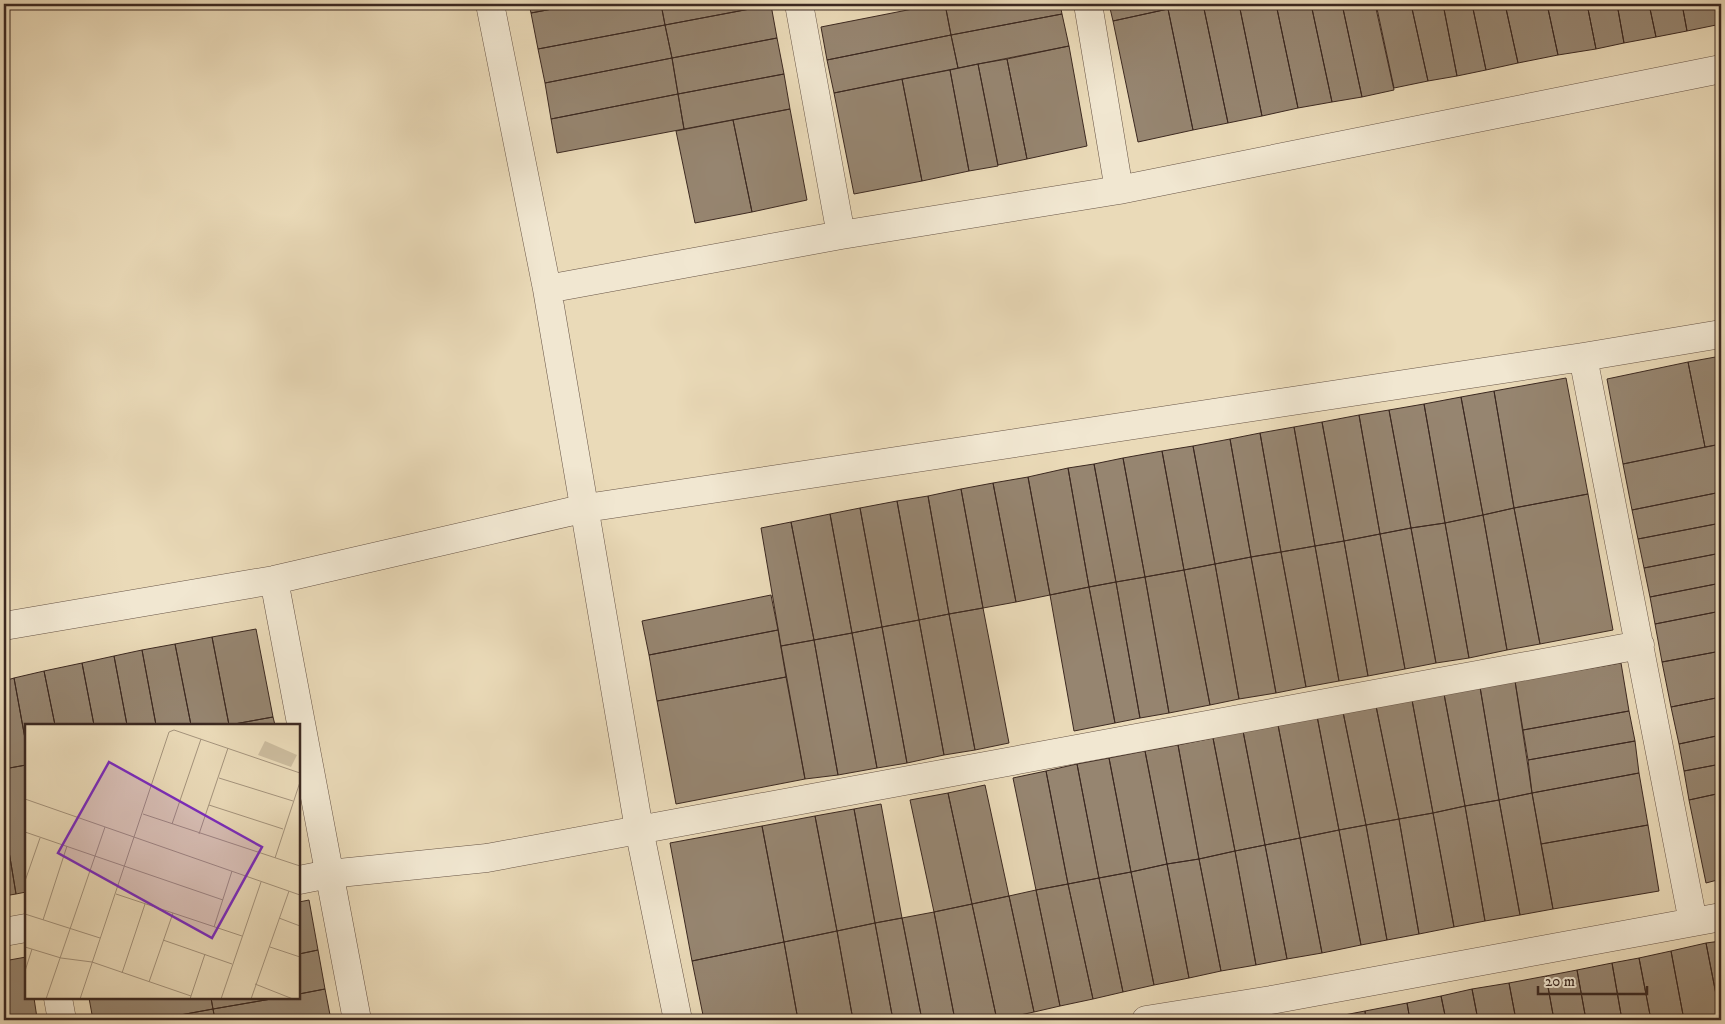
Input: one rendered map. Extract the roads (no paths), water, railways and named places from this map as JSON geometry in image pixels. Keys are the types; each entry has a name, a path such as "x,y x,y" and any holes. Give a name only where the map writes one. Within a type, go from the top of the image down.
{"street":[{"path":"490,4 547,289 586,508 639,830 678,1020"},
{"path":"799,4 841,235"},
{"path":"1088,4 1119,190"},
{"path":"547,289 841,235 1119,190 1721,69"},
{"path":"4,626 274,580 586,508 1583,357 1721,334"},
{"path":"1583,357 1693,922"},
{"path":"274,580 357,1020"},
{"path":"300,880 329,874 487,858 1640,645"},
{"path":"1146,1020 1273,1010 1721,916"},
{"path":"4,932 25,928"},
{"path":"58,999 62,1020"}]}
